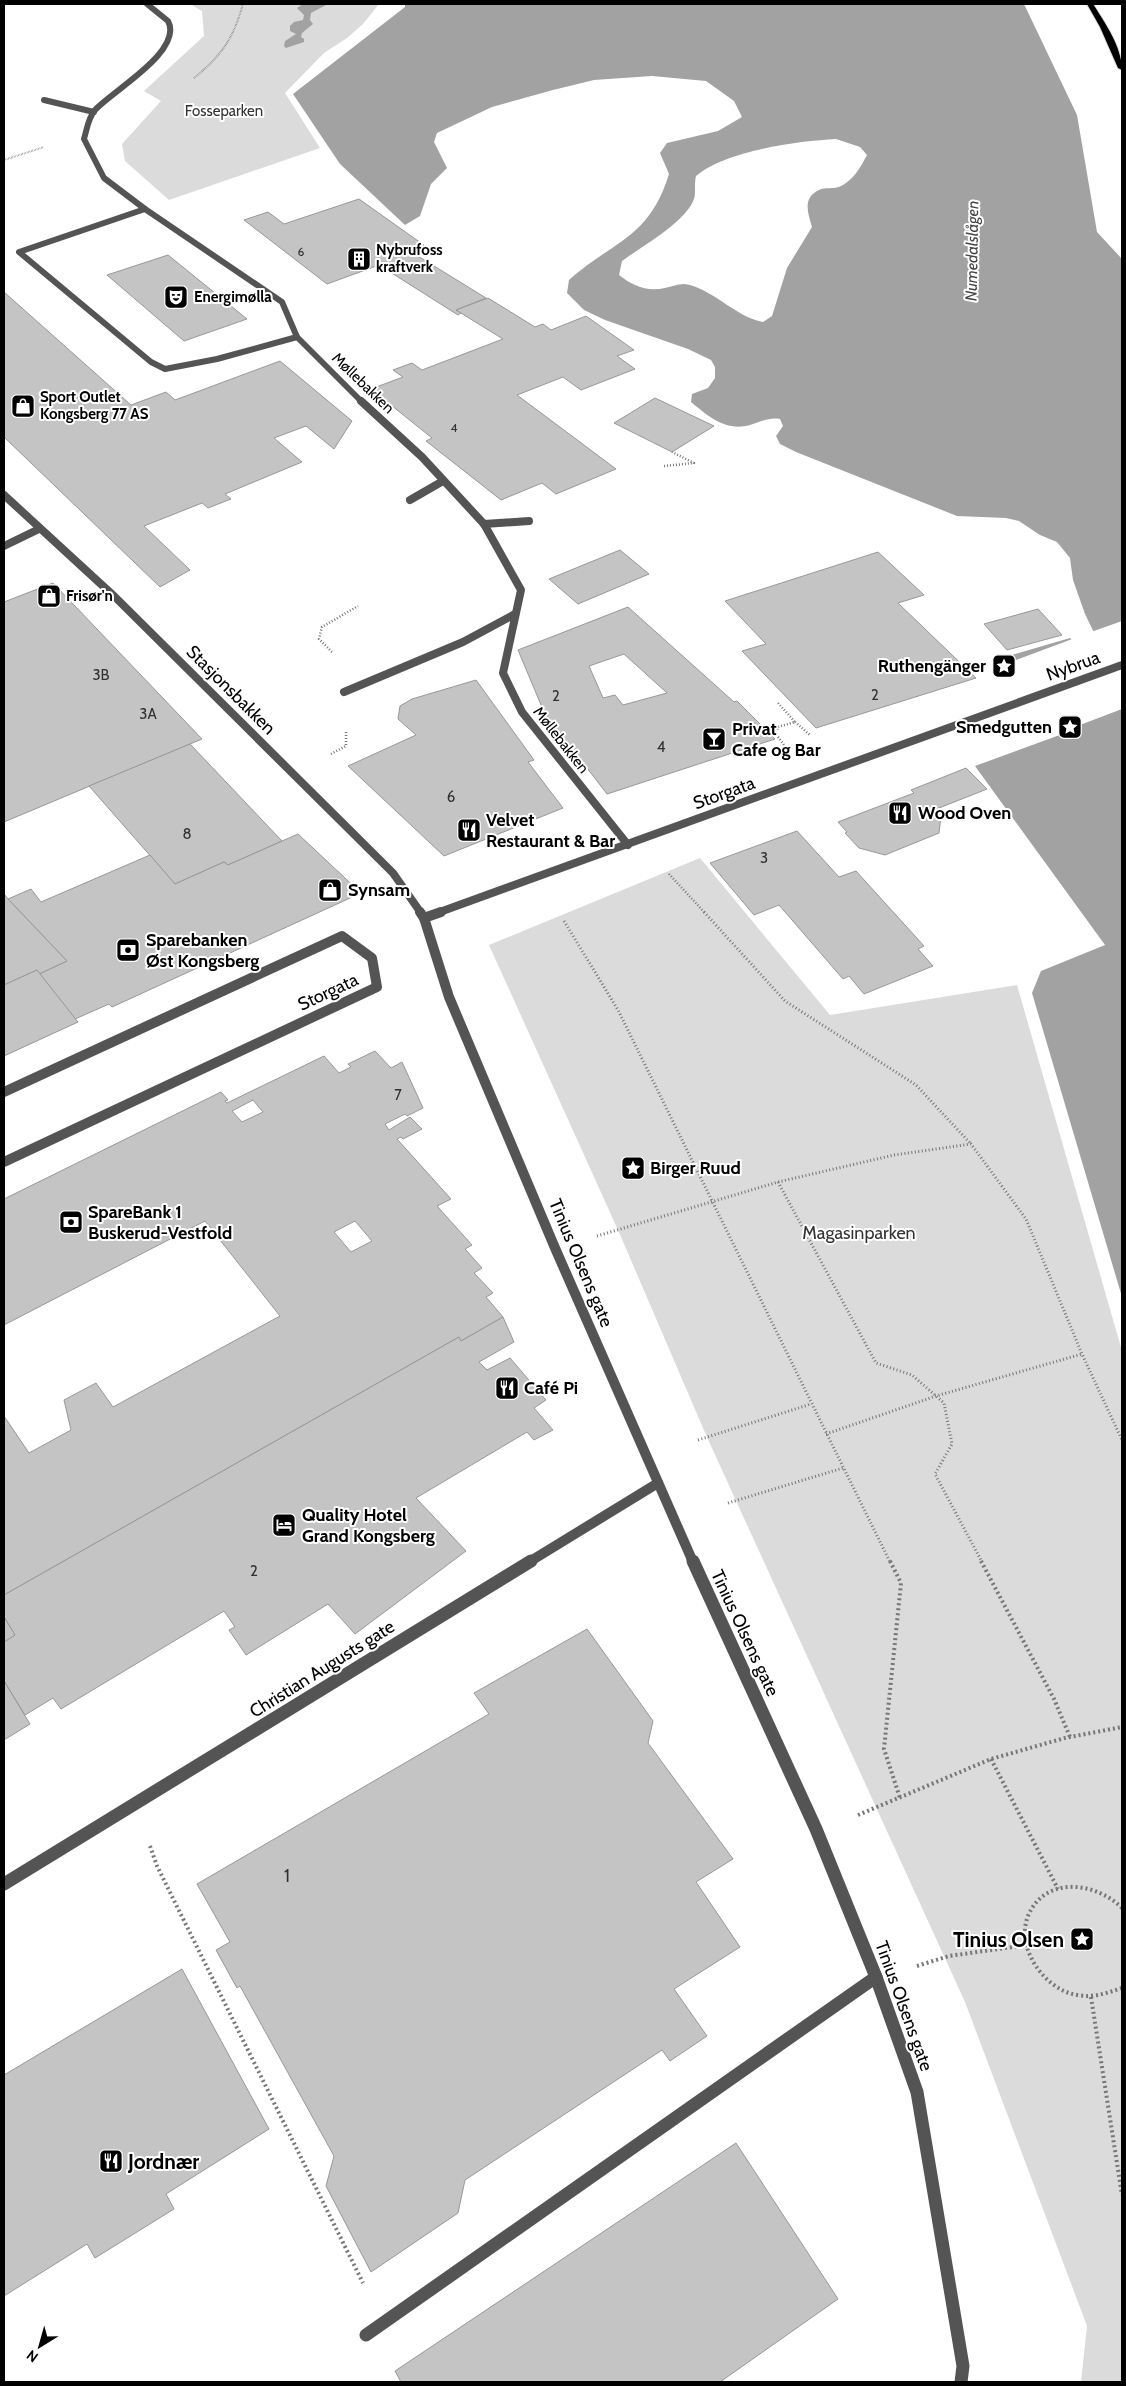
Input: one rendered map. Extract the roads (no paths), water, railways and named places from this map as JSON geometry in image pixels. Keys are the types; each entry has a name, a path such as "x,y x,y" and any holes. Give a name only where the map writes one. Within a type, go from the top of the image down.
{"main road":[{"path":"1090,4 1104,27 1122,68"}],"street":[{"name":"Møllebakken","path":"147,4 169,22 172,31 170,40 162,51 94,112 84,139 104,178 145,209 282,302 297,337 341,383 422,457 484,524 521,590 504,673 522,712 628,845"},
{"path":"44,100 94,112"},
{"path":"145,209 19,252 151,362 165,369 217,359 297,337"},
{"path":"410,500 443,481"},
{"name":"Stasjonsbakken","path":"4,494 39,529 115,597 393,873 424,918"},
{"path":"484,524 529,520"},
{"path":"4,546 39,529"},
{"path":"344,692 462,642 515,614"},
{"name":"Nybrua","path":"1034,698 1122,665"},
{"name":"Storgata","path":"424,918 1034,698"},
{"name":"Tinius Olsens gate","path":"424,918 449,997 555,1248 658,1483 816,1830 876,1977 917,2092 963,2366 962,2382"},
{"name":"Storgata","path":"4,1092 342,936 372,958 377,987 4,1162"},
{"name":"Christian Augusts gate","path":"4,1884 658,1483"},
{"path":"366,2335 876,1977"}],"water":[{"path":"303,4 326,5 311,13 310,20 313,24 302,33 301,37 304,39 304,42 286,48 284,46 285,41 296,34 290,31 290,26 294,22 303,20 304,15 297,8"},
{"name":"Numedalslågen","path":"405,4 1024,4 1077,115 1097,232 1122,259 1122,1297 1032,993 1041,971 1105,945 975,766 1076,729 1012,655 1070,638 1108,671 1101,647 1085,614 1073,580 1070,558 1057,542 1040,535 1019,521 1006,518 957,516 796,452 780,444 776,436 783,426 780,419 768,419 741,427 718,421 691,402 692,394 708,388 715,378 715,367 711,360 688,349 605,320 584,310 567,293 569,280 628,236 640,226 651,212 661,196 669,174 660,153 667,143 718,131 742,117 734,101 706,81 652,76 594,80 492,107 437,133 434,142 447,168 431,184 420,216 405,225 340,164 293,94 405,7","holes":["836,139 860,147 867,155 852,178 839,187 821,189 810,197 808,206 812,227 787,268 772,316 763,322 743,314 694,286 679,284 665,288 646,289 635,285 619,275 622,261 673,225 689,208 695,197 696,176 709,167 743,154 802,142"]}],"place":[{"name":"Nybrufoss kraftverk","path":"359,259"},
{"name":"Energimølla","path":"176,297"},
{"name":"Sport Outlet Kongsberg 77 AS","path":"23,406"},
{"name":"Frisør'n","path":"49,596"},
{"name":"Ruthengänger","path":"1004,666"},
{"name":"Smedgutten","path":"1070,727"},
{"name":"Privat Cafe og Bar","path":"714,739"},
{"name":"Wood Oven","path":"900,813"},
{"name":"Velvet Restaurant & Bar","path":"469,830"},
{"name":"Synsam","path":"330,890"},
{"name":"Sparebanken Øst Kongsberg","path":"128,950"},
{"name":"Birger Ruud","path":"633,1168"},
{"name":"SpareBank 1 Buskerud-Vestfold","path":"71,1222"},
{"name":"Café Pi","path":"507,1388"},
{"name":"Quality Hotel Grand Kongsberg","path":"284,1525"},
{"name":"Tinius Olsen","path":"1082,1939"},
{"name":"Jordnær","path":"111,2161"}],"park label":[{"name":"Fosseparken","path":"224,111"},
{"name":"Magasinparken","path":"859,1233"}]}
